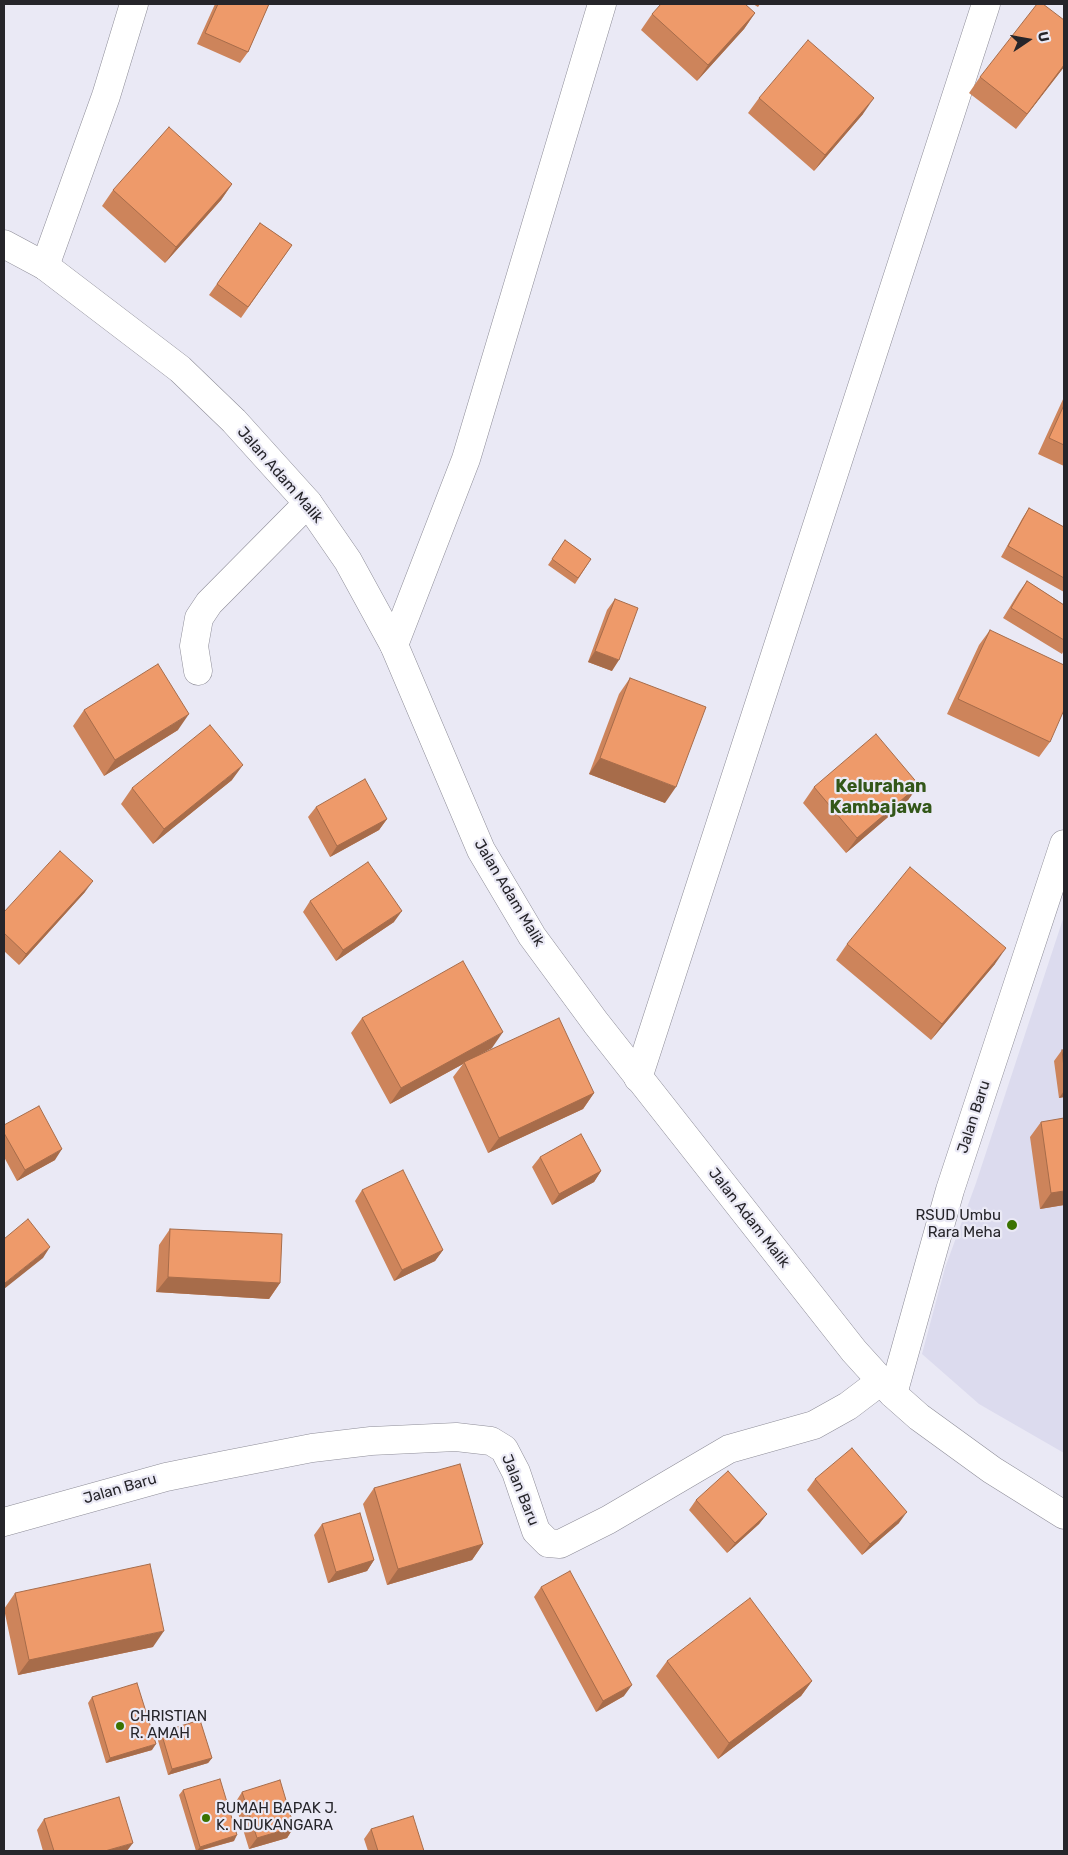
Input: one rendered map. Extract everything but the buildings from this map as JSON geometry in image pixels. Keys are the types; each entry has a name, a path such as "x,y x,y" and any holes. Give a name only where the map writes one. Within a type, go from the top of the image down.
{"main road":[{"path":"46,266 106,96 134,4"},
{"path":"394,646 466,459 602,4"},
{"path":"638,1078 986,4"},
{"name":"Jalan Adam Malik","path":"4,244 46,266 180,369 234,421 308,503 348,561 394,646 481,850 532,936 638,1078 854,1351 887,1387 918,1417 992,1470 1064,1515"},
{"path":"198,671 194,646 199,618 209,603 308,503"},
{"name":"Jalan Baru","path":"4,1522 166,1477 312,1448 371,1441 456,1437 490,1441 504,1449 516,1472 536,1531 548,1543 560,1544 608,1520 729,1449 814,1425 887,1387 1064,844"}],"shaded area":[{"name":"RSUD Umbu Rara Meha","path":"1064,916 1064,1453 979,1404 922,1354 945,1268 976,1183"}],"place":[{"name":"RSUD Umbu Rara Meha","path":"1012,1225"},
{"name":"CHRISTIAN R. AMAH","path":"120,1726"},
{"name":"RUMAH BAPAK J. K. NDUKANGARA","path":"206,1818"}],"district":[{"name":"Kelurahan Kambajawa","path":"881,798"}]}
